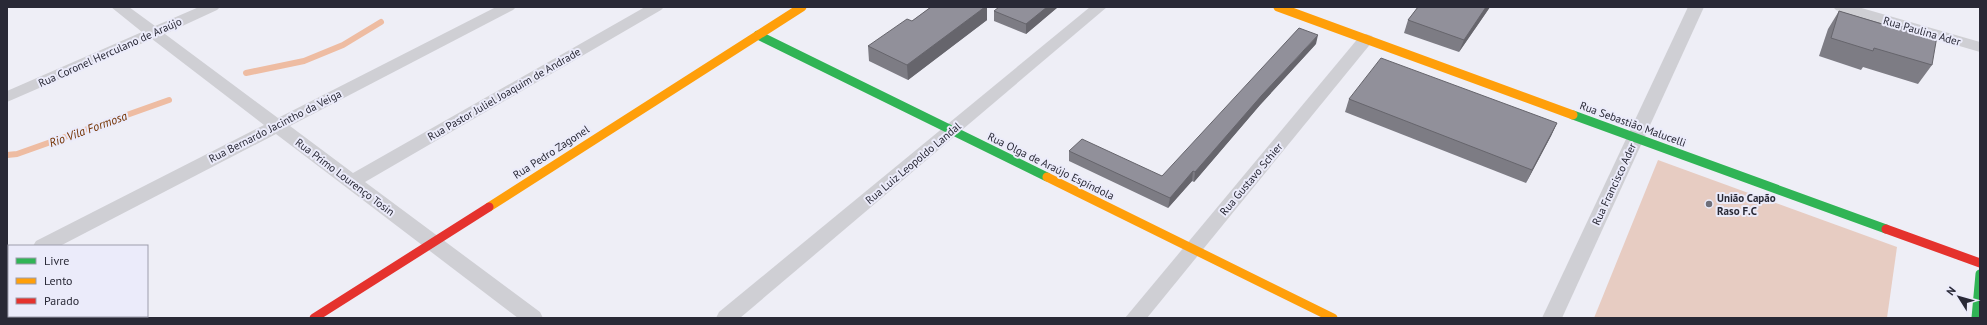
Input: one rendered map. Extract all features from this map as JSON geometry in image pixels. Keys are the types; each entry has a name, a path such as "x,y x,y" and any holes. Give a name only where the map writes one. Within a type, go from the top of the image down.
{"street":[{"name":"Rua Primo Lourenço Tosin","path":"119,7 533,318"},
{"name":"Rua Coronel Herculano de Araújo","path":"7,97 212,7"},
{"name":"Rua Bernardo Jacintho da Veiga","path":"45,245 508,7"},
{"name":"Rua Pastor Juliel Joaquim de Andrade","path":"352,182 656,7"},
{"name":"Rua Pedro Zagonel","path":"314,318 802,7"},
{"name":"Rua Luiz Leopoldo Landal","path":"726,318 1099,7"},
{"name":"Rua Sebastião Malucelli","path":"1278,7 1980,263"},
{"name":"Rua Francisco Ader","path":"1552,318 1696,7"},
{"name":"Rua Paulina Ader","path":"1841,7 1980,47"},
{"name":"Rua Olga de Araújo Espíndola","path":"758,35 1333,318"},
{"name":"Rua Gustavo Schier","path":"1135,318 1366,39"},
{"path":"1976,318 1980,274"}],"shaded area":[{"name":"União Capão Raso F.C","path":"1658,160 1897,247 1887,318 1594,318"}],"building":[{"path":"931,7 985,7 907,65 868,46 907,19 912,21"},
{"path":"999,7 1047,7 1026,24 994,11"},
{"path":"1418,7 1486,7 1464,40 1408,20"},
{"path":"1839,11 1892,27 1893,24 1937,36 1932,65 1874,48 1873,51 1831,38"},
{"path":"1299,28 1318,35 1170,198 1069,151 1082,139 1162,176"},
{"path":"1381,58 1557,123 1532,170 1349,99"}],"waterway":[{"name":"Rio Vila Formosa","path":"246,73 304,61 343,45 381,22"},
{"name":"Rio Vila Formosa","path":"7,155 17,154 169,100"}],"traffic: fast":[{"path":"758,35 1047,177"},
{"path":"1573,115 1886,229"},
{"path":"1976,318 1980,274"}],"traffic: slow":[{"path":"489,207 802,7"},
{"path":"1278,7 1573,115"},
{"path":"1047,177 1333,318"}],"traffic: jam":[{"path":"314,318 489,207"},
{"path":"1886,229 1980,263"}],"place":[{"name":"União Capão Raso F.C","path":"1709,204"}]}
